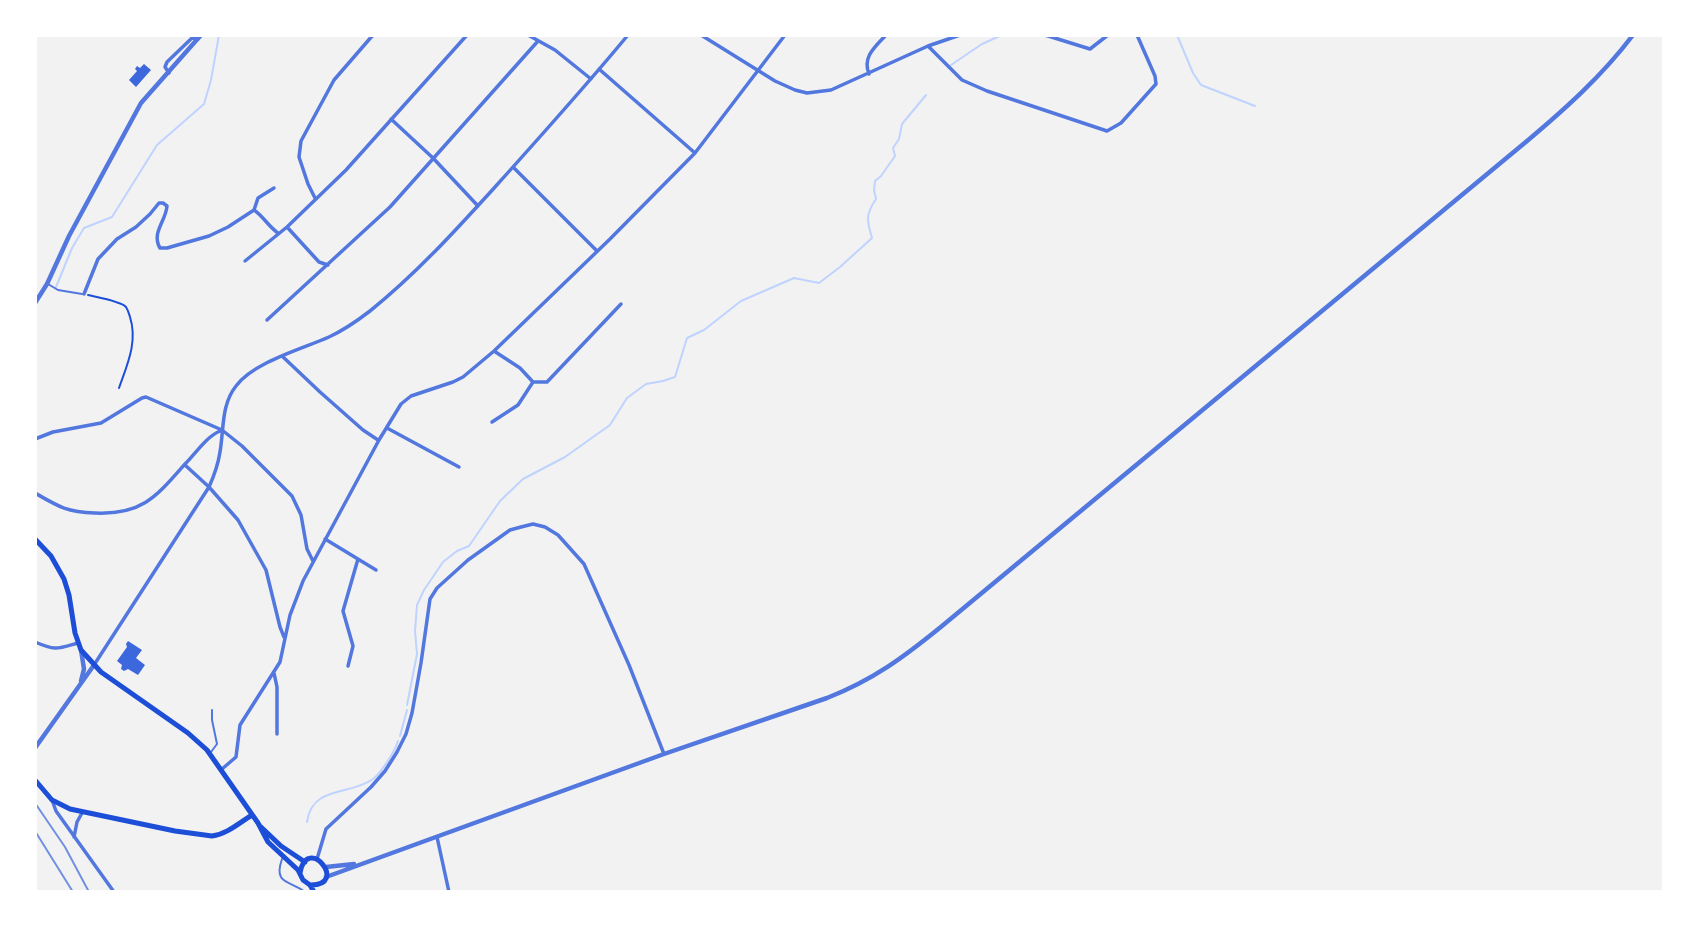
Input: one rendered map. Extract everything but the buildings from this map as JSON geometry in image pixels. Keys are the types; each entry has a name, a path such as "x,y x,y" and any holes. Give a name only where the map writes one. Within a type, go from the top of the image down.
{"main road":[{"path":"35,539 55,561 65,583 80,650 114,682 188,733 210,753 258,823 281,846 305,862"},
{"path":"35,547 44,548"},
{"path":"35,780 52,800 63,806 175,831 220,835 252,815"},
{"path":"258,823 268,842 300,874 304,882 310,885 321,883 326,877 326,867 317,859 310,859 305,862 300,874"},
{"path":"321,883 322,892"},
{"path":"310,885 314,892"}],"street":[{"path":"315,198 299,157 301,141 334,80 373,35"},
{"path":"245,261 287,228 346,170 467,35"},
{"path":"528,35 555,50 591,79"},
{"path":"35,748 87,677 209,487 216,470 224,413 237,384 255,370 282,356 337,333 410,278 513,167 628,35"},
{"path":"701,35 775,81 807,93 831,89 928,46 960,35"},
{"path":"222,769 236,757 240,725 280,662 296,597 313,561 401,404 419,393 458,380 494,351 695,153 785,35"},
{"path":"869,74 866,65 868,55 886,35"},
{"path":"1045,35 1090,49 1108,35"},
{"path":"928,46 962,80 1107,131 1121,123 1156,84 1137,35"},
{"path":"326,877 664,754 827,698 875,676 909,653 984,592 1567,107 1610,64 1633,35"},
{"path":"35,303 49,285 69,236 141,103 200,37"},
{"path":"267,320 390,207 538,41"},
{"path":"599,69 695,153"},
{"path":"391,119 433,158 478,206"},
{"path":"513,167 597,251"},
{"path":"84,294 98,259 159,203 167,206 167,214 156,236 156,243 160,248 167,248 209,236 228,227 254,210 258,198 274,188"},
{"path":"254,210 278,233"},
{"path":"287,228 319,261 328,265"},
{"path":"533,383 547,382 621,304"},
{"path":"494,351 520,368 533,383"},
{"path":"282,356 363,430 379,440"},
{"path":"492,422 518,405 533,383"},
{"path":"35,439 53,432 101,423 146,397 222,430 292,496 301,515 307,549 313,561"},
{"path":"387,428 459,467"},
{"path":"35,493 61,509 75,513 115,514 137,508 163,489 214,434 222,430"},
{"path":"185,465 239,520 266,570 285,639"},
{"path":"317,859 326,829 385,771 407,734 430,599 437,588 468,560 510,530 533,524 545,527 558,535 584,564 629,665 664,754"},
{"path":"326,539 376,570"},
{"path":"348,666 353,646 343,611 358,559"},
{"path":"35,642 52,649 78,643"},
{"path":"80,650 83,669 81,682"},
{"path":"274,673 277,687 277,734"},
{"path":"52,800 56,811 114,892"},
{"path":"74,837 82,812"},
{"path":"438,837 449,892"},
{"path":"326,867 365,863"}],"lane":[{"path":"49,285 58,290 84,294"},
{"path":"210,753 217,744 212,710"},
{"path":"283,858 279,871 281,878 305,892"}],"path":[{"path":"84,294 121,304 126,307 131,318 131,356 119,388"}],"waterway":[{"path":"56,287 72,248 84,228 112,217 157,145 204,104 219,35"},
{"path":"951,65 982,44 1002,35"},
{"path":"1177,35 1201,85 1255,106"},
{"path":"407,705 417,654 417,605 443,562 469,546 500,501 523,479 565,457 610,425 627,398 646,384 675,377 687,338 704,330 741,301 794,278 819,283 872,238 868,218 876,199 875,181 895,156 893,148 899,139 902,124 926,95"},
{"path":"400,736 407,710"},
{"path":"307,822 310,810 316,802 373,779 388,761 398,741"}],"railway":[{"path":"35,803 65,847 89,892"},
{"path":"35,831 73,892"}]}
